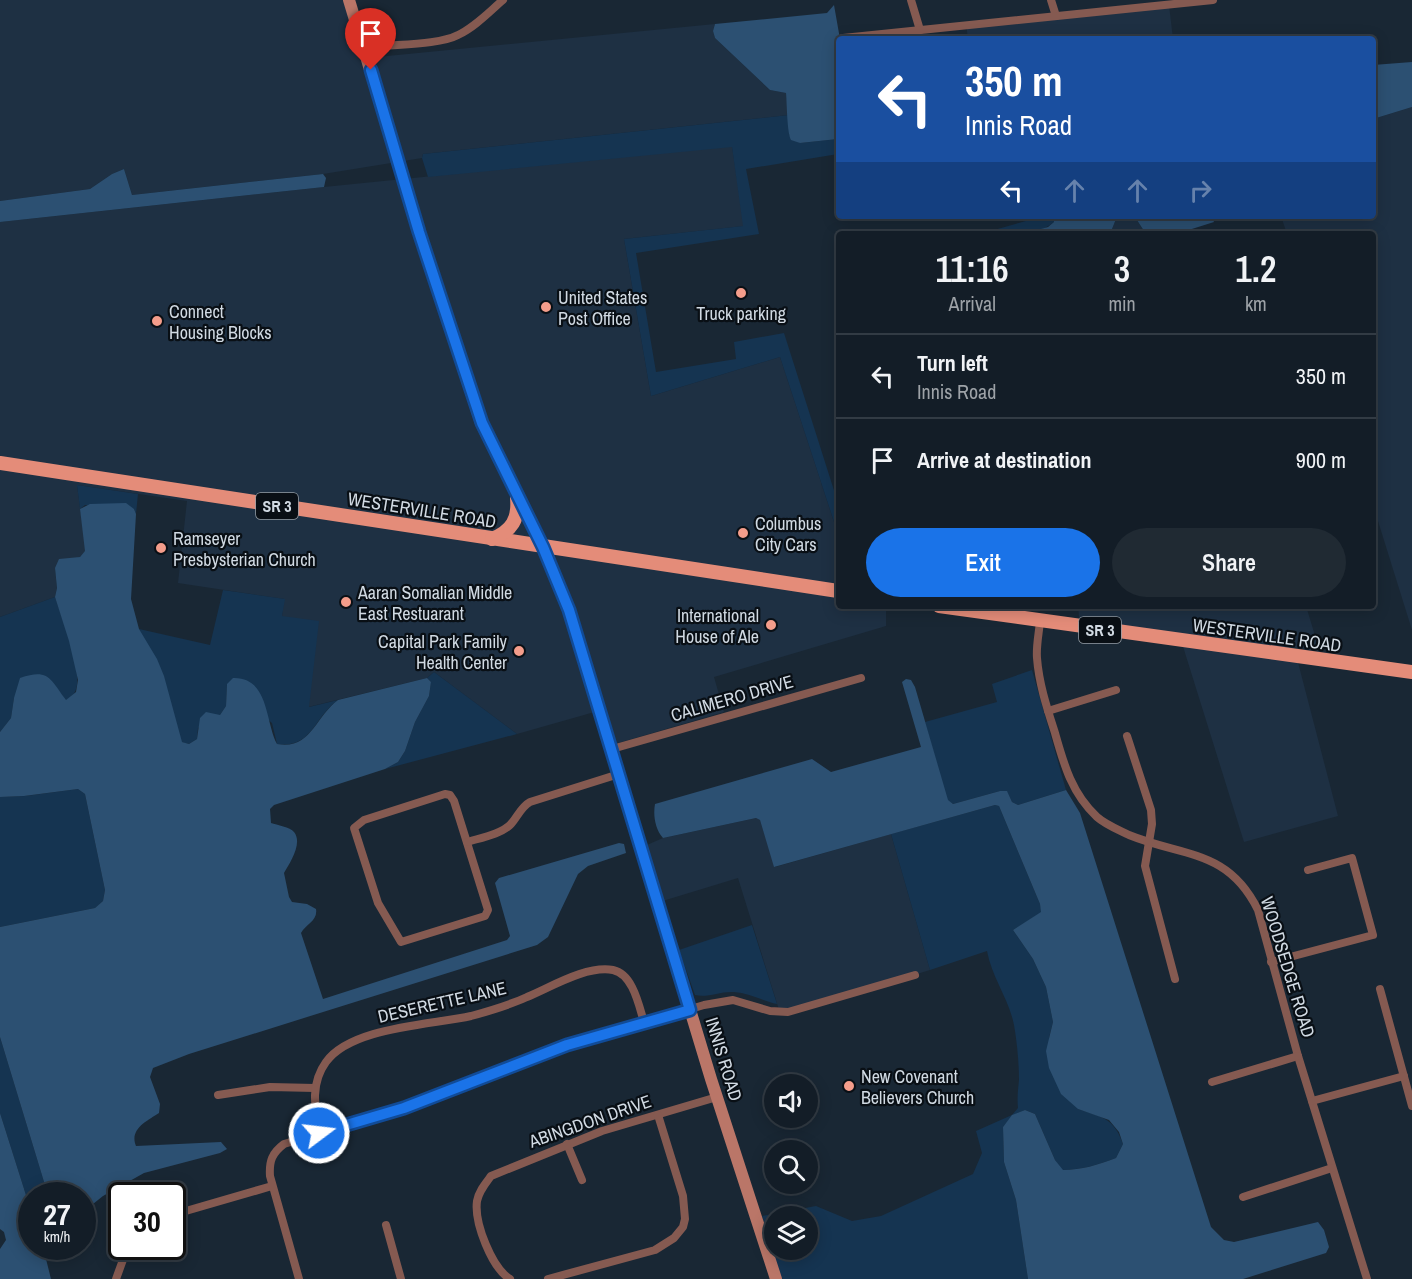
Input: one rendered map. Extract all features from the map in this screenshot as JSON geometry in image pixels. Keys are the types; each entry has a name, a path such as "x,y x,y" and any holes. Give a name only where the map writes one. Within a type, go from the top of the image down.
{"main road":[{"name":"INNIS ROAD","path":"349,0 398,166 482,423 543,547 569,610 690,1010 776,1279"},
{"name":"WESTERVILLE ROAD","path":"0,463 836,591"},
{"path":"492,539 510,530 518,510 517,498"},
{"name":"WESTERVILLE ROAD","path":"959,609 1412,672"}],"street":[{"path":"367,58 373,47 437,41 457,36 503,0"},
{"path":"911,0 920,30"},
{"path":"1051,0 1056,16"},
{"path":"862,36 1213,0"},
{"name":"WOODSEDGE ROAD","path":"1040,621 1036,656 1041,688 1066,770 1072,785 1084,803 1099,819 1118,830 1186,851 1220,865 1231,873 1252,897 1258,910 1298,1056 1367,1279"},
{"name":"CALIMERO DRIVE","path":"612,749 861,678"},
{"path":"1048,711 1116,690"},
{"path":"1127,736 1151,810 1152,824 1145,866 1174,979"},
{"path":"466,842 506,829 524,806 530,802 619,774"},
{"path":"445,794 450,795 454,801 466,842 488,910 485,916 402,942 378,903 354,832 357,823 445,794"},
{"path":"1272,962 1372,934 1352,858 1308,870"},
{"name":"DESERETTE LANE","path":"319,1133 315,1088 326,1062 344,1046 361,1037 472,1016 521,1000 584,973 599,969 615,970 633,988 644,1022"},
{"path":"299,1279 272,1186 269,1163 274,1152 284,1144 404,1108 550,1051 704,1005 733,1000 770,1011 789,1012 915,975"},
{"path":"1380,989 1412,1106"},
{"path":"1212,1082 1298,1056"},
{"path":"1312,1101 1404,1076"},
{"path":"218,1095 270,1087 315,1088"},
{"name":"ABINGDON DRIVE","path":"509,1279 499,1271 488,1252 479,1219 477,1203 481,1188 490,1176 602,1131 717,1097"},
{"path":"548,1279 655,1250 674,1238 683,1227 685,1219 683,1196 658,1115"},
{"path":"567,1144 582,1180"},
{"path":"1242,1197 1332,1168"},
{"path":"186,1211 272,1186"},
{"path":"386,1225 401,1279"},
{"path":"116,1279 123,1260"}],"shaded area":[{"path":"0,0 349,0 367,58 715,24 713,31 715,38 770,90 786,93 789,115 423,154 422,158 323,174 132,195 124,169 90,189 0,201"},
{"path":"834,5 839,36 836,36 836,139 800,143 791,140 786,93 770,90 715,38 713,31 715,24 827,13"},
{"path":"1169,5 1173,36 968,36 966,23"},
{"path":"1412,62 1412,107 1376,118 1376,65"},
{"path":"1412,107 1412,630 1376,515 1376,231 1286,231 1282,219 1376,219 1376,118"},
{"path":"789,115 789,135 800,143 836,139 836,154 746,169 759,234 636,253 656,372 736,359 734,342 784,333 836,497 836,528 780,357 651,396 624,239 743,226 732,147 428,177 422,158 423,154"},
{"path":"732,146 744,226 624,239 651,396 780,357 836,528 836,609 886,609 886,626 714,677 724,712 608,746 598,711 517,734 434,672 427,678 308,707 282,616 284,599 178,583 187,501 77,485 86,551 80,557 55,568 57,588 55,597 0,617 0,222"},
{"path":"124,169 132,195 323,174 326,178 324,187 0,222 0,201 90,189"},
{"path":"1033,219 1054,219 1054,222 1038,231 991,231"},
{"path":"1054,219 1116,219 1111,231 1034,231 1048,227 1054,222"},
{"path":"1116,219 1136,219 1144,231 1111,231"},
{"path":"1136,219 1212,219 1214,222 1186,231 1144,231"},
{"path":"77,485 138,494 136,514 134,509 85,505 80,509"},
{"path":"126,503 134,509 136,514 131,599 139,629 157,659 164,676 182,742 189,744 197,739 200,718 206,712 220,715 226,706 227,684 233,678 245,680 260,692 277,744 288,745 298,742 312,731 338,700 427,678 431,682 429,696 398,762 385,769 274,805 270,809 271,823 290,829 296,837 295,853 284,873 292,902 307,904 316,909 315,917 301,933 323,999 507,940 510,936 495,883 499,878 619,843 624,844 626,853 588,866 578,874 548,937 537,945 189,1054 153,1068 150,1077 160,1104 159,1113 137,1130 134,1140 136,1146 221,1142 227,1149 220,1153 144,1173 128,1182 108,1182 108,1193 96,1202 96,1182 44,1182 0,1037 0,927 95,908 103,901 105,890 85,794 78,789 0,797 0,732 11,718 20,678 37,674 48,677 66,700 76,692 78,680 55,597 57,588 55,568 59,559 80,557 85,551 80,509 90,504"},
{"path":"223,590 285,599 282,616 319,621 309,707 338,700 312,730 298,742 277,744 272,723 227,684 226,706 220,715 198,728 197,739 189,744 181,742 139,629 210,645"},
{"path":"55,597 77,670 74,694 67,700 14,698 11,718 0,732 0,617"},
{"path":"1078,609 1307,609 1320,652 1294,647 1338,816 1244,842 1181,640 1080,626"},
{"path":"1032,670 1066,790 1018,805 1012,802 1007,792 1000,791 953,804 947,800 925,722 997,702 992,684"},
{"path":"434,672 517,734 385,769 398,762 405,751 415,722 429,696 431,682 427,678"},
{"path":"906,679 911,680 915,687 948,800 953,804 1007,791 1012,802 1018,805 1066,790 1080,813 1211,1227 1224,1240 1234,1242 1318,1222 1324,1230 1329,1247 1326,1253 1243,1279 1028,1279 1016,1200 1004,1162 1003,1127 1012,1115 1025,1110 1035,1114 1055,1160 1063,1170 1090,1167 1116,1158 1123,1144 1119,1132 1109,1120 1078,1109 1061,1094 1049,1068 1046,1051 1053,1022 1046,987 1033,959 1013,930 1041,912 1040,904 999,806 995,805 774,867 760,820 756,818 663,838 660,834 655,822 655,804 812,759 831,772 921,747 902,682"},
{"path":"78,789 85,794 105,890 103,901 95,908 0,927 0,797"},
{"path":"995,805 999,806 1042,912 1013,930 1033,959 1046,987 1053,1022 1049,1038 1078,1109 1106,1120 1116,1129 1123,1144 1116,1158 1089,1167 1062,1170 1055,1160 1035,1114 1025,1110 1013,1115 1003,1127 1004,1162 1016,1200 1028,1279 781,1279 775,1260 818,1260 818,1207 852,1221 881,1216 973,1174 982,1153 976,1131 1012,1115 1018,1108 1019,1067 1014,1025 987,951 930,970 891,834"},
{"path":"756,818 760,820 775,867 891,834 930,970 796,1011 780,1013 738,878 656,903 640,848 663,838"},
{"path":"752,925 777,1004 734,992 695,995 679,950"},
{"path":"0,1037 44,1182 22,1182 0,1113"},
{"path":"0,1113 22,1182 18,1182 18,1260 46,1260 51,1279 0,1279 0,1249 6,1240 4,1232 0,1229"}],"place":[{"name":"Truck parking","path":"741,293"},
{"name":"United States Post Office","path":"546,307"},
{"name":"Connect Housing Blocks","path":"157,321"},
{"name":"Columbus City Cars","path":"743,533"},
{"name":"Ramseyer Presbysterian Church","path":"161,548"},
{"name":"Aaran Somalian Middle East Restuarant","path":"346,602"},
{"name":"International House of Ale","path":"771,625"},
{"name":"Capital Park Family Health Center","path":"519,651"},
{"name":"New Covenant Believers Church","path":"849,1086"}],"route":[{"path":"319,1133 404,1108 567,1045 690,1010 569,610 543,547 482,423 398,166 371,70"}]}
